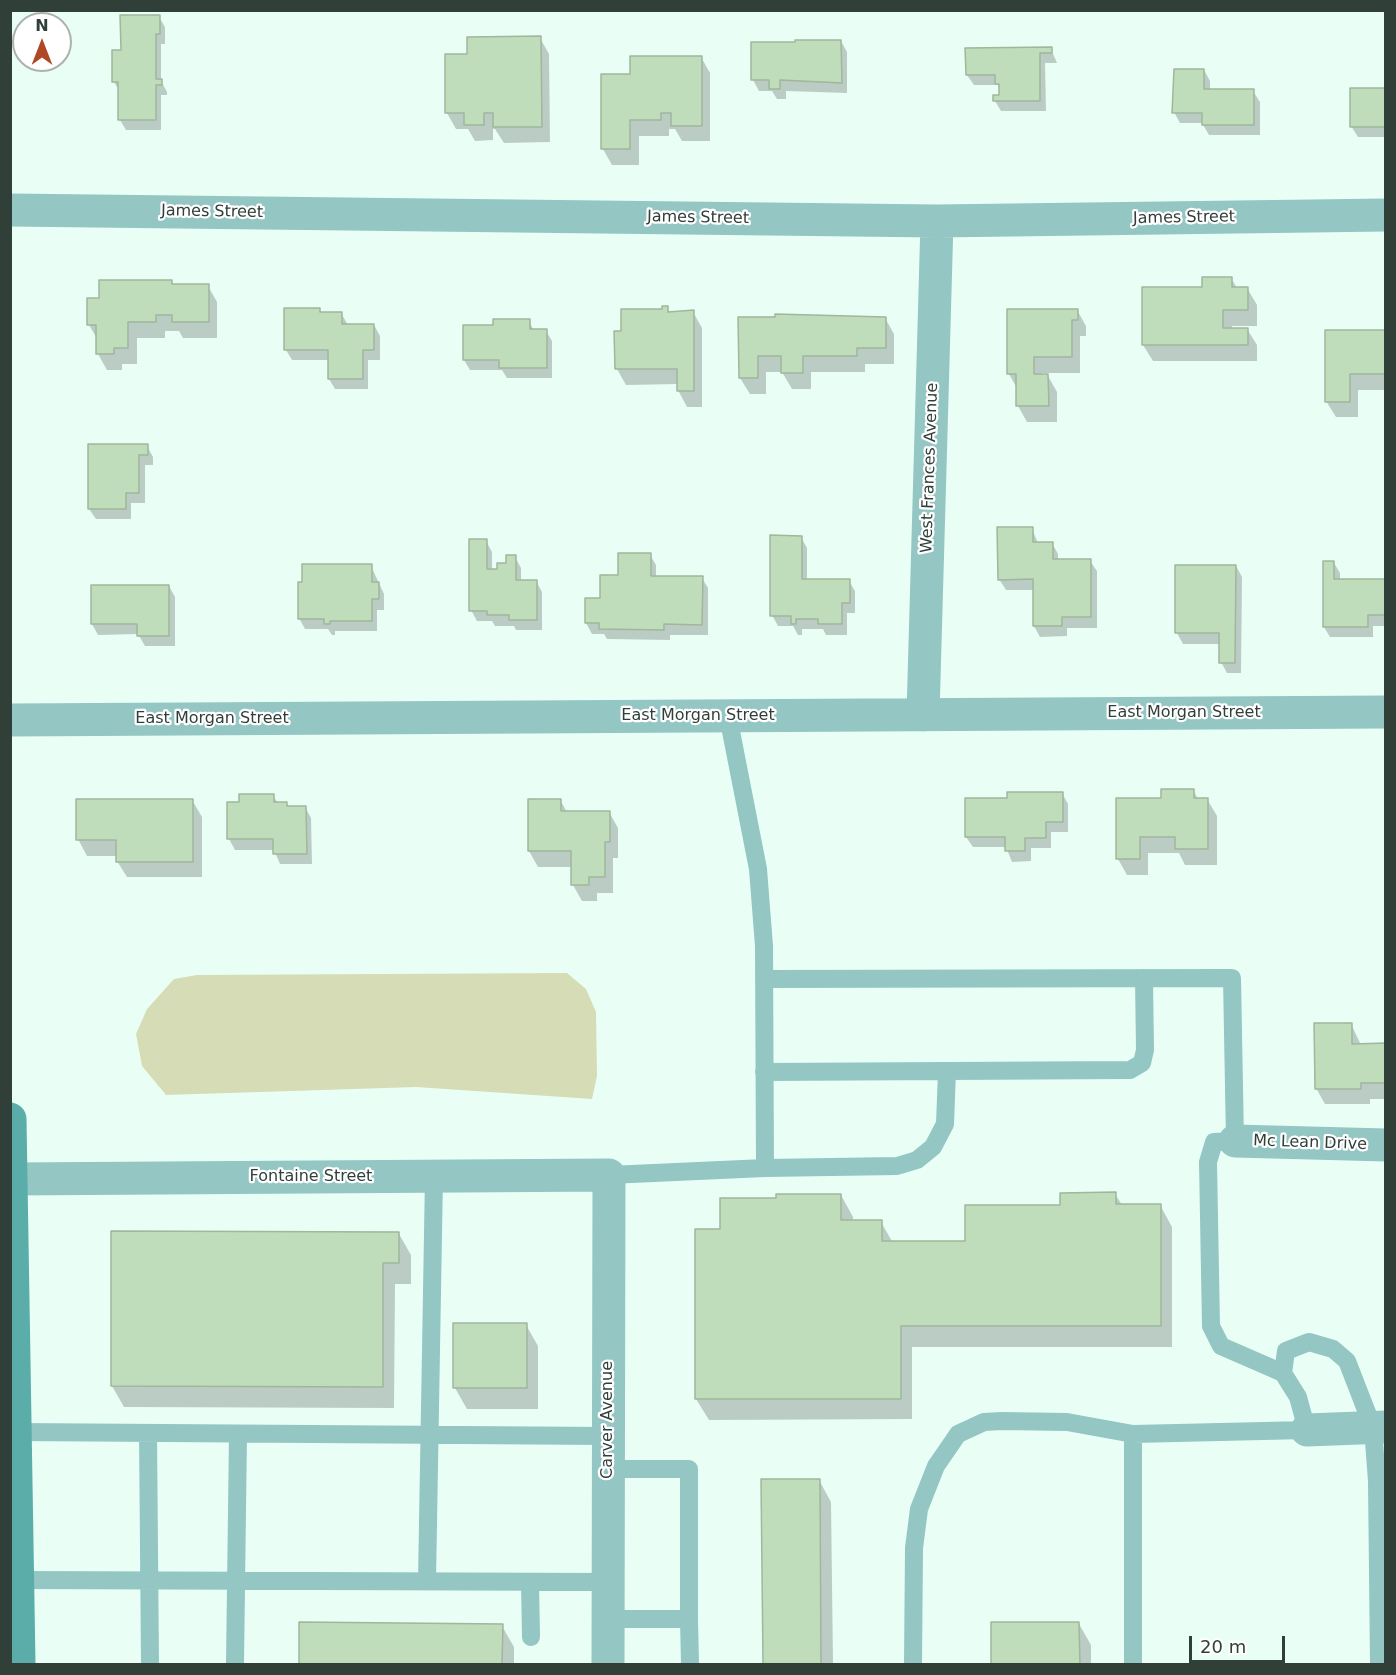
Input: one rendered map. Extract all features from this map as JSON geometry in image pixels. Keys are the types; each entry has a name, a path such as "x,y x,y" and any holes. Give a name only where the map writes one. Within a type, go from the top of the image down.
{"main road":[{"path":"10,1119 19,1665"}],"street":[{"name":"James Street","path":"10,210 937,221 1386,215"},
{"name":"West Frances Avenue","path":"922,715 937,221"},
{"name":"East Morgan Street","path":"10,720 1386,712"},
{"name":"Mc Lean Drive","path":"1235,1141 1386,1145"},
{"name":"Fontaine Street","path":"12,1196 434,1176 609,1175"},
{"name":"Carver Avenue","path":"608,1665 609,1175"},
{"path":"1307,1430 1379,1428"}],"lane":[{"path":"728,716 758,869 764,979 765,1168"},
{"path":"764,1072 1130,1070 1142,1063 1145,1050 1144,978"},
{"path":"764,979 1232,978 1235,1141 1214,1142 1208,1162 1211,1326 1221,1346 1283,1372 1298,1397 1307,1430 1133,1434 1067,1422 1002,1421 984,1422 958,1434 936,1466 919,1509 914,1548 913,1665"},
{"path":"609,1175 765,1168 897,1166 917,1160 933,1146 945,1124 947,1071"},
{"path":"427,1581 434,1176"},
{"path":"1283,1372 1286,1351 1309,1342 1334,1349 1347,1361 1379,1428 1377,1481 1379,1665"},
{"path":"15,1432 608,1436"},
{"path":"148,1433 150,1665"},
{"path":"235,1665 238,1434"},
{"path":"1133,1434 1133,1665"},
{"path":"608,1469 689,1469 690,1665"},
{"path":"18,1580 608,1582"},
{"path":"530,1582 531,1637"},
{"path":"608,1619 689,1619"}],"green space":[{"path":"567,973 586,989 596,1012 597,1076 592,1099 416,1087 166,1095 142,1066 136,1034 147,1009 174,979 197,975"}],"building":[{"path":"120,15 160,15 160,34 156,34 156,79 162,79 162,85 156,85 156,120 118,120 118,82 112,82 112,50 121,50"},
{"path":"541,36 542,127 493,127 493,113 484,113 484,125 464,125 464,113 445,113 445,54 467,54 467,37"},
{"path":"795,40 841,40 842,83 780,80 780,89 769,89 769,80 751,80 751,42 795,42"},
{"path":"1052,47 1052,53 1040,53 1040,101 993,101 993,95 999,95 999,84 995,84 995,75 966,75 965,48"},
{"path":"630,56 702,56 702,126 671,126 671,113 661,113 661,120 630,120 630,149 601,149 601,74 630,74"},
{"path":"1174,69 1204,69 1204,89 1254,89 1254,125 1202,125 1202,113 1172,113"},
{"path":"1350,88 1386,88 1386,135 1385,127 1350,127"},
{"path":"1202,277 1232,277 1232,287 1248,287 1248,310 1223,310 1223,328 1248,328 1248,345 1142,345 1142,287 1202,287"},
{"path":"99,280 172,280 172,284 209,284 209,322 172,322 172,315 156,315 156,322 128,322 128,348 114,348 114,354 96,354 96,325 87,325 87,298 99,298"},
{"path":"662,306 668,306 668,312 694,310 694,391 677,391 677,369 615,369 614,331 621,331 621,309 662,309"},
{"path":"284,308 320,308 320,312 342,312 342,324 374,324 374,350 363,350 363,379 328,379 328,350 284,350"},
{"path":"1007,309 1078,309 1078,320 1072,320 1072,357 1034,357 1034,374 1048,374 1049,406 1016,406 1016,374 1007,374"},
{"path":"775,314 886,317 886,348 857,348 857,356 803,356 803,373 781,373 781,356 758,356 758,378 739,378 738,317 775,317"},
{"path":"493,319 530,319 530,329 547,329 547,368 499,368 499,360 463,360 463,325 493,325"},
{"path":"1325,330 1386,330 1386,374 1350,374 1350,402 1325,402"},
{"path":"88,444 148,444 148,455 139,455 139,493 126,493 126,509 88,509"},
{"path":"997,527 1033,527 1033,542 1053,542 1053,559 1091,559 1091,617 1062,617 1062,626 1033,626 1033,579 998,580"},
{"path":"770,535 802,536 802,579 850,579 850,603 842,603 842,624 818,624 818,619 796,619 796,624 791,624 791,616 770,616"},
{"path":"469,539 487,539 487,569 497,569 497,563 506,563 506,555 516,555 516,580 537,580 537,620 509,620 509,615 487,615 487,611 469,611"},
{"path":"618,553 651,553 651,576 703,576 702,625 664,624 664,630 599,629 599,623 585,623 585,598 600,598 600,575 618,575"},
{"path":"1323,561 1334,561 1334,579 1386,579 1386,615 1368,615 1368,627 1323,627"},
{"path":"302,564 372,564 372,582 379,582 379,599 372,599 372,621 330,621 330,624 324,624 324,619 298,619 298,582 302,582"},
{"path":"1175,565 1236,565 1235,663 1219,663 1219,633 1175,633"},
{"path":"91,585 169,585 169,636 137,636 137,624 91,624"},
{"path":"1161,789 1194,789 1194,798 1208,798 1208,849 1175,849 1175,837 1140,837 1140,859 1116,859 1116,798 1161,798"},
{"path":"1007,792 1063,792 1063,822 1046,822 1046,838 1025,838 1025,851 1005,851 1005,837 965,837 965,798 1007,798"},
{"path":"239,794 274,794 274,802 287,802 287,806 306,806 307,854 273,854 273,839 227,839 227,802 239,802"},
{"path":"76,799 193,799 193,862 116,862 116,840 76,840"},
{"path":"528,799 561,799 561,811 610,811 610,842 605,842 605,877 589,877 589,885 571,885 571,851 528,851"},
{"path":"1314,1023 1352,1023 1352,1044 1386,1043 1386,1083 1361,1083 1361,1089 1315,1089"},
{"path":"1116,1192 1116,1204 1161,1204 1161,1326 901,1326 901,1399 695,1399 695,1229 720,1229 720,1198 776,1198 776,1194 841,1194 841,1220 882,1220 882,1241 965,1241 965,1205 1060,1205 1060,1193"},
{"path":"111,1231 399,1232 399,1263 383,1263 383,1387 111,1386"},
{"path":"453,1323 527,1323 527,1388 453,1388"},
{"path":"761,1479 820,1479 821,1664 763,1664"},
{"path":"299,1622 503,1624 502,1664 299,1664"},
{"path":"991,1622 1079,1622 1080,1664 991,1664"}]}
